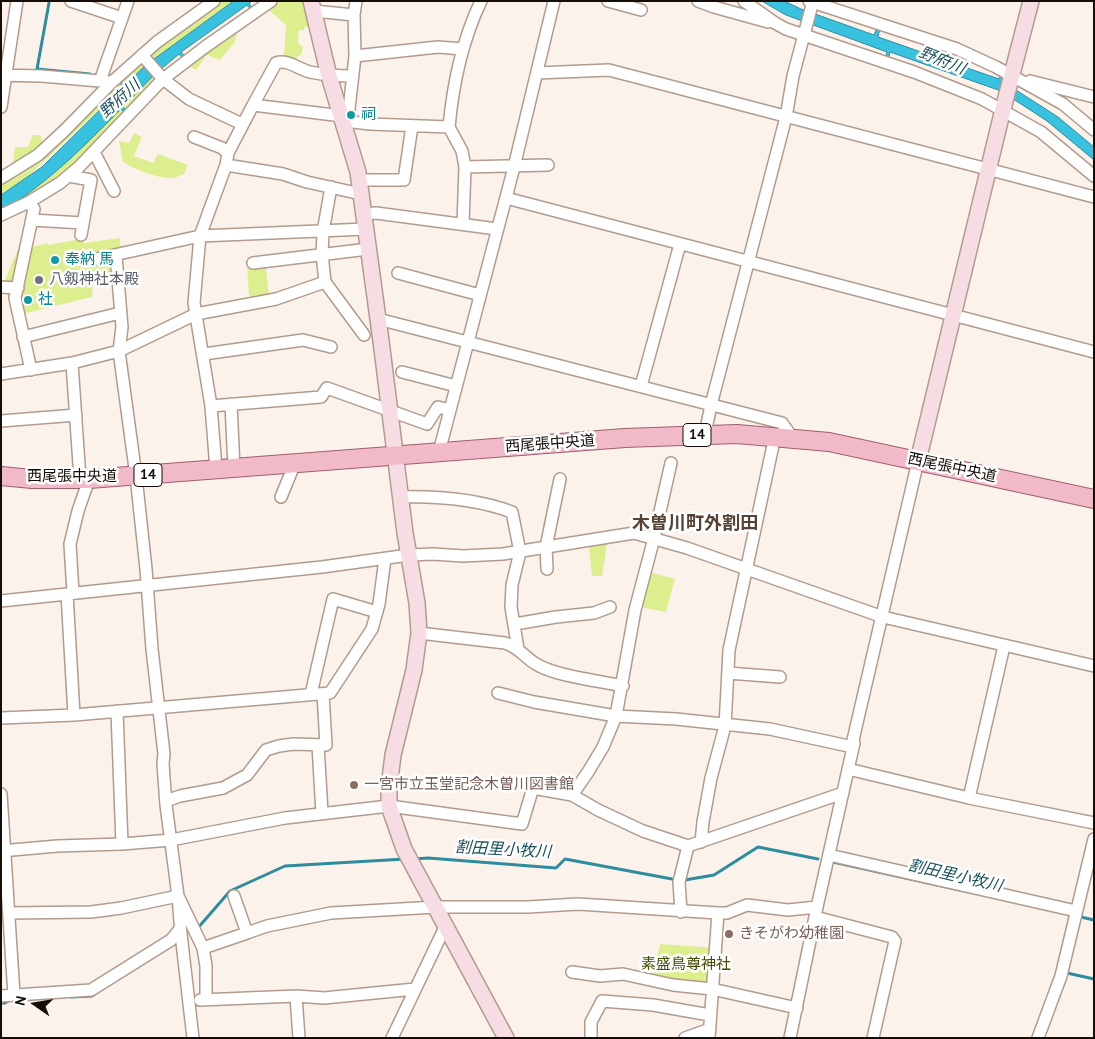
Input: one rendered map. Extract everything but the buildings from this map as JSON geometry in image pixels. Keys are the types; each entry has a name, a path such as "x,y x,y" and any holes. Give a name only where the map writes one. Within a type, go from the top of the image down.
{"main road":[{"name":"西尾張中央道","path":"1,476 32,479 85,479 136,476 396,457 439,452 705,434 783,437 830,442 1094,499"}],"street":[{"path":"1,107 3,76 17,1"},
{"path":"71,1 122,18"},
{"path":"106,82 128,1"},
{"path":"1,178 38,155 65,130 106,82 214,1"},
{"path":"1,215 29,202 69,176 163,79 271,1"},
{"path":"342,116 349,109 355,56 354,15 356,1"},
{"path":"463,224 465,167 462,151 449,127 452,96 463,49 470,24 481,1"},
{"path":"439,452 514,167 554,1"},
{"path":"608,1 641,10"},
{"path":"698,1 716,4 775,23 804,35 922,75 982,99 1003,109 1041,132 1094,176"},
{"path":"744,1 775,23"},
{"path":"790,1038 853,740 1003,109 1017,78 1031,1"},
{"path":"705,434 786,117 793,76 812,2 957,50 1017,78 1063,104 1094,130"},
{"path":"354,15 312,6 329,76 342,116 360,187 409,556 417,603 419,633 414,670 393,755 389,806 404,849 506,1038"},
{"path":"355,56 438,47 463,49"},
{"path":"143,55 163,79 189,99 242,124"},
{"path":"216,469 211,406 204,354 194,303 200,236 227,159 242,124 276,63 286,62 307,71 329,76 353,76"},
{"path":"537,73 609,70 1094,197"},
{"path":"3,76 41,76 106,82"},
{"path":"1017,78 1094,97"},
{"path":"253,105 342,116 354,122 449,127"},
{"path":"227,159 331,187 360,187 404,180 412,126"},
{"path":"194,137 222,148 227,159"},
{"path":"94,152 114,191"},
{"path":"465,167 548,165"},
{"path":"32,220 82,229 91,180 69,176"},
{"path":"331,187 323,232 322,254 325,282 364,335"},
{"path":"506,198 1094,352"},
{"path":"29,202 34,209 15,298 31,370"},
{"path":"364,214 376,213 497,229"},
{"path":"96,259 200,236 366,229"},
{"path":"641,386 680,244"},
{"path":"253,263 368,249"},
{"path":"116,256 122,327 119,351 136,476 152,650 160,707 166,801 193,1038"},
{"path":"398,273 480,295"},
{"path":"1,374 72,363 119,351 196,314 276,299 325,282"},
{"path":"1,287 18,288"},
{"path":"23,337 120,313"},
{"path":"378,319 782,423 783,437 745,568 729,650 725,726 711,778 700,842"},
{"path":"204,354 303,340 331,347"},
{"path":"72,363 76,415 85,479 70,544 74,715"},
{"path":"402,372 456,386"},
{"path":"211,406 321,397 327,388 427,424 438,407 450,410"},
{"path":"231,404 234,468"},
{"path":"1,422 76,415"},
{"path":"281,497 295,463"},
{"path":"572,795 603,746 616,716 623,686 635,610 671,463"},
{"path":"547,569 546,547 560,479"},
{"path":"401,497 419,496 472,501 512,512 520,552 512,585 511,607 518,649"},
{"path":"1,602 409,556 433,554 463,556 520,552 634,533 745,568 882,617 1094,666"},
{"path":"1,718 74,715 330,693 372,629 377,612 384,559"},
{"path":"311,694 333,599 377,612"},
{"path":"515,624 594,613 610,607"},
{"path":"419,633 505,643 515,646 536,664 553,671 623,686"},
{"path":"969,798 1004,646"},
{"path":"728,673 780,677"},
{"path":"498,693 534,702 616,716 676,719 725,726 770,729 853,747"},
{"path":"166,801 189,794 223,788 246,775 266,750 293,744 318,746 326,744 323,694"},
{"path":"117,711 122,844"},
{"path":"318,746 322,813"},
{"path":"848,769 969,798 1094,823"},
{"path":"3,851 171,840 285,818 389,806 522,824 533,788 572,795 598,810 643,831 688,846 843,793"},
{"path":"1,794 3,851 9,913 8,995 91,990 171,940 180,929"},
{"path":"1038,1038 1062,976 1094,839"},
{"path":"682,912 680,880 688,846"},
{"path":"829,855 1076,911"},
{"path":"9,913 91,912 178,896"},
{"path":"178,896 203,948 206,966 206,999"},
{"path":"234,896 247,933"},
{"path":"203,948 268,926 331,913 436,907 528,907 578,904 718,913 726,913 747,905 816,912 892,937 895,941 873,1038"},
{"path":"685,1038 710,1033 718,913"},
{"path":"392,1038 446,925"},
{"path":"572,972 600,976 623,974 673,985 712,989 797,1008"},
{"path":"188,1003 206,999 296,996 324,998 415,989"},
{"path":"296,996 299,1038"},
{"path":"591,1038 592,1022 602,1001 653,1005 710,1015"}],"green space":[{"path":"217,1 234,1 152,61 149,57 149,51"},
{"path":"276,1 305,1 313,30 305,26 304,30 299,30 298,43 303,47 301,55 297,56 296,61 284,56 286,25 269,10"},
{"path":"228,32 237,33 235,42 220,60 207,55 196,70 191,67"},
{"path":"138,61 146,65 22,182 1,193 1,180 22,164 13,163 15,147 28,147 33,135 41,135 43,150"},
{"path":"154,75 157,77 156,83 70,167 25,202 8,207 49,178"},
{"path":"134,133 142,137 134,156 153,163 158,154 188,165 184,174 174,178 160,177 123,162 119,141 129,143"},
{"path":"120,238 121,262 115,272 93,276 92,297 22,314 11,314 5,280 17,251 48,243 47,247 48,245 81,239 83,243"},
{"path":"265,262 269,294 252,298 249,296 247,265"},
{"path":"608,537 602,576 592,576 588,540"},
{"path":"649,572 675,579 666,612 640,607"},
{"name":"素盛鳥尊神社","path":"660,944 715,948 712,989 652,980"}],"water":[{"name":"野府川","path":"234,1 252,1 249,3 254,11 247,5 181,52 187,58 184,60 179,54 154,75 123,107 127,111 125,113 121,109 46,180 19,200 1,209 1,195 42,167 123,87 119,80 125,85 146,65"},
{"name":"野府川","path":"762,1 784,1 874,35 877,28 880,28 878,37 999,79 1003,72 1005,73 1002,81 1058,117 1094,147 1094,160 1047,121 1001,91 890,52 888,60 885,59 887,52 786,15"}],"waterway":[{"path":"49,3 37,69 90,74"},
{"name":"割田里小牧川","path":"414,859 428,858 556,868 565,859 685,880 714,875 758,847 818,859"},
{"name":"割田里小牧川","path":"197,929 230,891 285,866 405,859"},
{"name":"割田里小牧川","path":"833,862 969,892"},
{"name":"割田里小牧川","path":"1081,917 1094,920"},
{"path":"1067,973 1094,979"},
{"name":"割田里小牧川","path":"71,997 92,996 96,993"},
{"name":"割田里小牧川","path":"1,1003 9,1000"}],"place":[{"name":"祠","path":"351,115"},
{"name":"奉納 馬","path":"55,260"},
{"name":"八剱神社本殿","path":"39,280"},
{"name":"社","path":"28,300"},
{"name":"一宮市立玉堂記念木曽川図書館","path":"354,785"},
{"name":"きそがわ幼稚園","path":"729,934"}],"district":[{"name":"木曽川町外割田","path":"695,524"}]}
